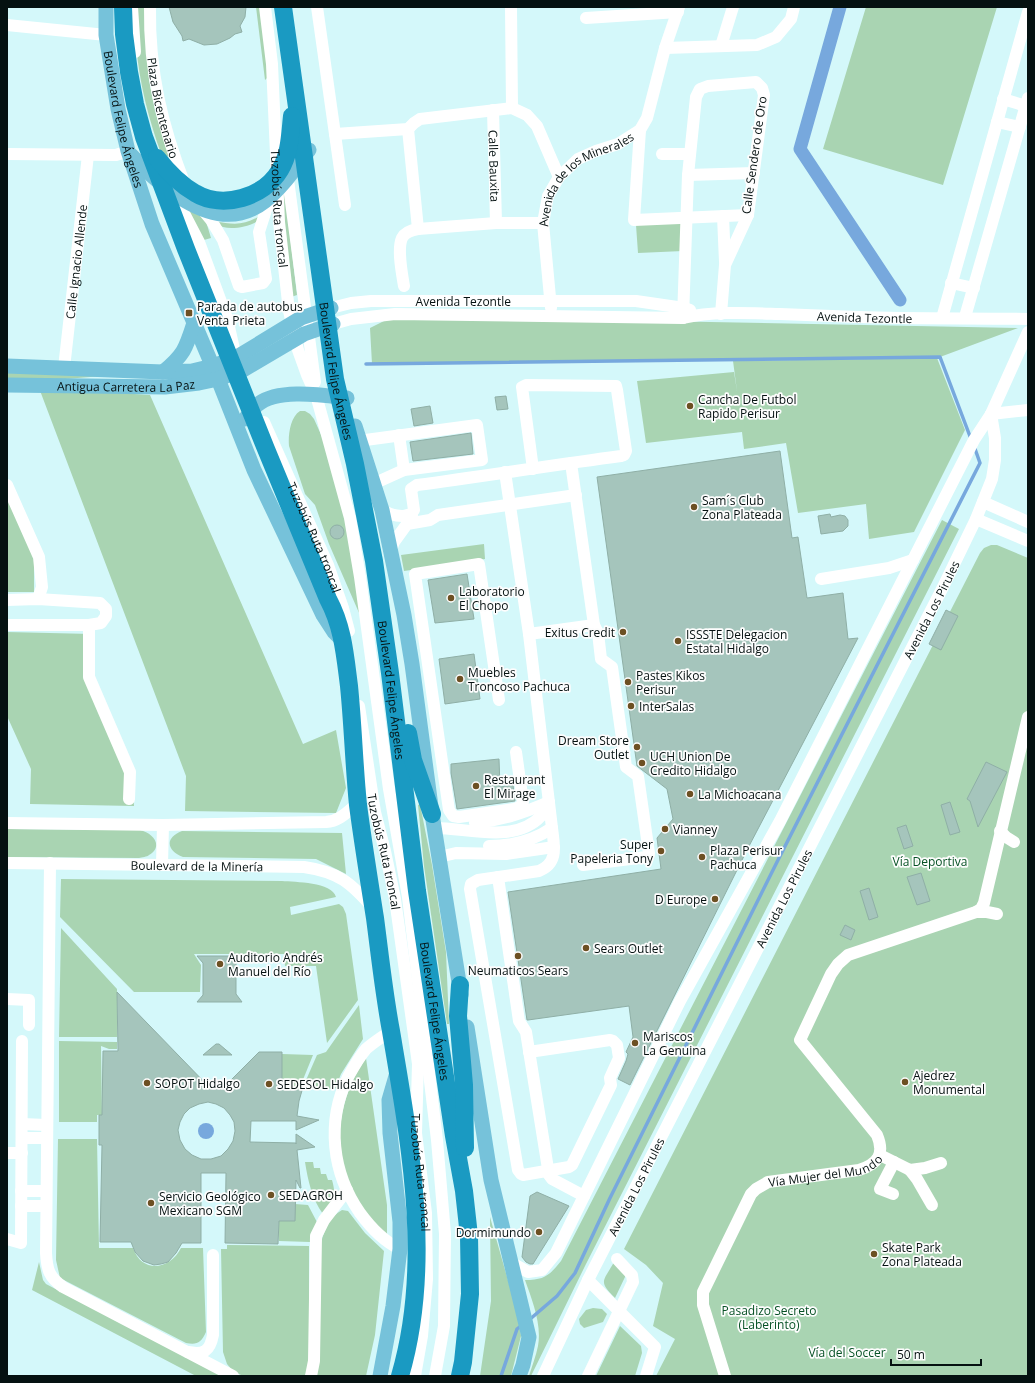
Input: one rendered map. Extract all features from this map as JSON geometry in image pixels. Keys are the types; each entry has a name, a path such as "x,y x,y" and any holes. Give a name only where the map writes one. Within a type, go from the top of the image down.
{"highway":[{"name":"Boulevard Felipe Ángeles","path":"123,7 124,34 129,72 135,104 148,146 186,249 242,390 328,599 336,614 343,642 353,728 358,803 391,1031 406,1118 416,1209 416,1262 412,1314 405,1359 400,1376"},
{"name":"Boulevard Felipe Ángeles","path":"283,7 335,379 374,561 390,673 417,890 454,1136 464,1191 469,1236 470,1294 463,1362 460,1376"},
{"path":"148,146 168,172 196,194 211,199 228,200 249,196 268,184 280,170 288,150 295,93"},
{"path":"390,673 403,711 413,760 439,823"},
{"path":"460,985 458,1016 464,1085 466,1152 464,1191"}],"main road":[{"name":"Boulevard Felipe Ángeles","path":"106,7 106,35 118,110 128,151 152,224 215,372 254,470 323,615 334,632 343,642"},
{"name":"Boulevard Felipe Ángeles","path":"288,7 322,231 333,324 347,398 358,441 382,510 404,615 439,823 439,857 491,1180 512,1263 528,1337 521,1371"},
{"path":"128,151 142,167 172,191 214,214 227,216 240,214 253,209 280,186 309,150"},
{"name":"Avenida Tezontle","path":"238,359 306,316 331,308"},
{"path":"163,372 183,353 194,323"},
{"name":"Avenida Tezontle","path":"238,359 333,324"},
{"name":"Antigua Carretera La Paz","path":"7,385 165,387 199,383 238,359"},
{"name":"Antigua Carretera La Paz","path":"7,366 163,372 215,372"},
{"path":"238,429 257,405 267,400 288,394 347,398"},
{"path":"380,1376 393,1306 400,1249 400,1222 390,1133 389,1100 398,1068"}],"street":[{"name":"Tuzobús Ruta troncal","path":"132,7 137,76 149,129 162,168 223,325 328,565 343,608 352,646 359,709 375,812 395,899 418,1064 416,1133 426,1213 427,1279 422,1336 415,1376"},
{"name":"Plaza Bicentenario","path":"150,7 151,50 154,77 159,105 174,157 197,206 211,220 223,240 239,286 242,287 263,283 266,278 259,232 267,207 280,186"},
{"name":"Tuzobús Ruta troncal","path":"265,7 272,64 280,186 280,229 289,311 292,324 302,336"},
{"path":"317,7 345,205"},
{"path":"511,7 512,108"},
{"path":"721,46 732,7"},
{"path":"665,48 757,45 776,37 791,19 794,7"},
{"path":"586,18 625,11 678,9"},
{"name":"Avenida de los Minerales","path":"552,317 543,223 548,196 559,177 578,159 618,144 640,130 647,118 665,48 678,9"},
{"path":"942,318 1028,12"},
{"path":"7,25 106,35"},
{"name":"Calle Sendero de Oro","path":"690,154 696,97 700,89 708,86 756,82 762,88 764,95 748,215 725,265 721,314"},
{"path":"966,317 1027,102 1003,100"},
{"path":"335,134 408,129 420,119 512,108 527,115 537,126 559,177"},
{"name":"Calle Bauxita","path":"493,110 496,223"},
{"path":"997,122 1020,127"},
{"path":"408,129 418,229"},
{"path":"640,130 634,220 748,215"},
{"path":"7,154 116,155 128,151"},
{"path":"662,154 690,154 683,313"},
{"name":"Calle Ignacio Allende","path":"64,368 88,155"},
{"path":"688,176 754,173"},
{"name":"Tuzobús Ruta troncal","path":"280,186 306,316 302,336 307,375 316,395 350,518 360,577 390,789 408,897 438,1140 444,1234 444,1326 435,1376"},
{"path":"723,216 725,265"},
{"path":"404,286 400,248 402,237 409,231 496,223 543,223"},
{"path":"951,283 974,288"},
{"name":"Avenida Tezontle","path":"331,308 350,303 371,302 550,300 636,301 683,313"},
{"name":"Avenida Tezontle","path":"333,324 351,319 395,314 552,317 683,313 751,313 880,318 966,317 1028,319"},
{"path":"512,1263 528,1272 542,1270 556,1252 680,1001 780,822 974,440 991,414 1028,332"},
{"path":"404,516 411,514 414,510 412,489 417,485 533,469 621,456 625,453 616,386 526,385 522,387 533,469"},
{"path":"991,414 1028,410"},
{"name":"Avenida Los Pirules","path":"543,1376 588,1280 930,614 976,519 992,479 995,460 995,438 991,414"},
{"path":"358,441 477,426 482,460 404,470 373,484"},
{"path":"399,435 404,470"},
{"path":"572,463 594,625 598,633 601,659 612,667 626,767 638,776 649,853 648,856 583,865"},
{"path":"505,472 529,634 554,847 553,858 550,865 545,868 478,880 471,884 470,889 516,1163 521,1174 569,1167 572,1165 611,1085 610,1078 619,1058 617,1045 610,1040 529,1052"},
{"path":"7,485 39,557 42,587 38,599"},
{"path":"391,550 394,542 407,524 430,520 438,515 576,495"},
{"path":"983,502 1028,522"},
{"path":"382,510 394,516 430,512 438,515"},
{"path":"976,519 1028,541"},
{"path":"821,579 889,568 914,560"},
{"path":"499,700 479,564 415,574 449,810 453,816 459,818 520,807 523,802 516,752"},
{"path":"7,600 38,599 100,603 106,609 106,616 101,623 7,625"},
{"path":"89,624 89,677 130,772 129,799"},
{"path":"529,634 594,625"},
{"path":"976,912 981,909 984,903 1028,717"},
{"path":"439,823 463,831 508,832 521,829 534,822 542,815 549,802"},
{"path":"7,823 163,825 333,821 342,817 358,803"},
{"path":"162,865 163,825"},
{"path":"439,857 475,846 504,846 519,843 541,836 552,828"},
{"path":"1000,831 1014,842"},
{"path":"456,853 506,854 554,847"},
{"name":"Boulevard de la Minería","path":"7,863 304,867 320,869 331,873 349,884 373,908"},
{"path":"50,863 46,1124 47,1264 50,1274 55,1281 229,1374"},
{"path":"498,876 519,1021 526,1032 548,1170 552,1179 584,1196"},
{"path":"976,912 997,914"},
{"name":"Vía Mujer del Mundo","path":"725,1376 703,1305 703,1292 751,1194 756,1189 768,1182 859,1170 868,1167 875,1162 880,1155 881,1149 877,1135 800,1040 831,974 838,964 848,955 976,912"},
{"path":"7,999 29,1000 29,1024"},
{"path":"391,1031 378,1039 363,1053 351,1071 340,1096 334,1136 338,1166 347,1190 359,1210 374,1229 388,1243 400,1249"},
{"path":"7,1239 21,1243 22,1041"},
{"path":"22,1124 46,1124"},
{"path":"22,1138 46,1138"},
{"path":"7,1152 22,1153"},
{"path":"880,1155 910,1170 932,1205"},
{"path":"893,1194 880,1189 894,1162"},
{"path":"910,1170 925,1168 941,1163"},
{"path":"311,1376 314,1361 316,1236 324,1220 347,1190"},
{"path":"21,1191 46,1191"},
{"path":"21,1206 46,1206"},
{"path":"213,1255 213,1335 216,1357 219,1365 229,1374"},
{"path":"588,1376 633,1282 632,1275 617,1259"},
{"path":"588,1280 656,1347 646,1376"},
{"path":"186,1352 200,1353 207,1350 211,1345 213,1335"}],"green space":[{"path":"136,7 146,7 149,80 155,111 169,156 166,157 162,156 157,143 142,87 137,58"},
{"path":"256,7 261,7 270,75 265,80"},
{"path":"866,7 997,7 943,185 823,149"},
{"path":"285,193 297,295 291,297 281,197"},
{"path":"188,210 205,218 211,238 204,240"},
{"path":"261,215 260,220 247,226 237,228 223,227 215,221 239,224 255,219"},
{"path":"682,223 683,251 638,253 636,225"},
{"path":"394,316 1018,328 940,357 372,364 370,328"},
{"path":"937,358 965,430 914,532 869,539 866,504 798,513 786,443 744,449 742,432 646,443 637,381 734,372 737,391 733,361"},
{"path":"7,369 116,375 65,379 7,379"},
{"path":"39,388 150,395 303,744 336,730 346,788 336,813 185,811 186,776"},
{"path":"300,411 305,411 314,419 327,448 338,481 363,622 329,544 315,505 305,494 289,446 289,432 292,422"},
{"path":"7,493 34,555 34,592 7,592"},
{"path":"942,520 959,529 586,1264 531,1376 529,1376 538,1346 539,1329 536,1312 525,1280 537,1279 546,1276 561,1261"},
{"path":"484,544 485,559 404,571 401,555"},
{"path":"991,545 997,545 1028,558 1028,1376 656,1376 675,1339 653,1326 663,1283 646,1265 624,1249 980,553 984,548"},
{"path":"7,632 92,634 94,683 133,770 134,806 30,804 31,769 7,716"},
{"path":"420,804 432,865 446,952 449,1024 447,1024 424,866 418,805"},
{"path":"7,829 140,830 153,837 156,848 148,856 139,858 7,857"},
{"path":"182,831 342,833 346,874 316,859 183,857 171,848 170,844 172,837"},
{"path":"61,879 282,881 312,884 328,888 336,897 290,907 291,915 339,904 343,907 346,914 358,1000 327,1043 316,966 285,966 284,954 194,954 201,965 200,992 134,992 60,917"},
{"path":"61,928 117,989 117,1037 59,1037"},
{"path":"359,1005 363,1039 341,1074 335,1089 303,1087 317,1055 326,1052"},
{"path":"59,1041 117,1042 117,1049 109,1049 101,1046 102,1115 97,1115 97,1122 59,1122"},
{"path":"282,1054 313,1055 300,1087 282,1087"},
{"path":"366,1058 387,1205 387,1236 362,1209 353,1194 346,1178 342,1161 340,1127 343,1109 355,1076"},
{"path":"58,1139 97,1139 99,1248 133,1248 137,1256 143,1262 156,1266 163,1265 170,1261 181,1248 203,1248 206,1332 200,1341 193,1344 186,1343 60,1278 56,1260"},
{"path":"305,1162 313,1162 314,1168 320,1168 321,1174 326,1174 328,1180 332,1180 334,1195 323,1214 311,1190"},
{"path":"295,1204 308,1205 318,1224 311,1235 310,1242 279,1241 279,1221 295,1221"},
{"path":"342,1210 348,1211 365,1233 384,1251 375,1335 366,1376 316,1376 320,1247 327,1226 337,1213"},
{"path":"490,1217 519,1319 521,1336 511,1376 480,1376 491,1301"},
{"path":"227,1245 309,1246 309,1365 305,1376 243,1376 233,1371 227,1364 223,1352 221,1249 227,1249"},
{"path":"39,1262 43,1280 46,1284 222,1376 196,1376 32,1290"},
{"path":"614,1262 625,1274 615,1298 604,1284 605,1278"},
{"path":"593,1308 602,1309 607,1314 603,1322 584,1328 580,1324 579,1319 586,1310"},
{"path":"620,1326 641,1346 642,1353 635,1376 596,1376"}],"water":[{"path":"206,1123 213,1128 214,1131 209,1138 206,1139 199,1134 198,1131 203,1124"}],"building":[{"path":"169,7 246,7 245,17 240,26 242,32 235,34 217,44 204,45 189,39 183,41 182,36 173,22"},
{"path":"506,396 508,409 497,410 495,397"},
{"path":"430,406 433,423 414,426 411,409"},
{"path":"471,433 473,454 413,461 410,442"},
{"path":"780,451 792,538 798,537 807,598 843,593 848,639 858,638 748,848 630,1085 618,1079 626,1061 628,1054 626,1052 633,1037 629,1006 527,1020 508,892 661,869 657,838 673,819 667,789 637,766 597,477"},
{"path":"830,514 831,517 840,515 845,516 848,520 848,526 843,531 821,534 818,516"},
{"path":"337,525 342,527 344,532 342,537 337,539 332,537 330,532 332,527"},
{"name":"Laboratorio El Chopo","path":"467,574 474,619 435,623 428,580"},
{"path":"946,610 958,616 941,650 929,644"},
{"name":"Muebles Troncoso Pachuca","path":"474,654 480,699 445,704 439,659"},
{"name":"Restaurant El Mirage","path":"499,759 500,787 513,785 515,801 457,809 451,764"},
{"path":"986,762 1007,772 978,827 970,801 967,799"},
{"path":"950,802 960,832 950,835 941,805"},
{"path":"906,825 913,846 904,849 897,828"},
{"path":"921,873 930,901 917,905 907,877"},
{"path":"869,888 878,917 869,920 860,891"},
{"path":"845,925 855,930 851,940 840,935"},
{"path":"197,956 243,956 236,963 236,994 242,1002 197,1002 203,995 203,963"},
{"path":"117,992 211,1089 222,1089 259,1052 282,1052 282,1087 303,1087 297,1116 319,1120 296,1130 296,1121 251,1121 250,1142 296,1143 296,1134 315,1147 297,1150 301,1188 296,1180 295,1221 279,1221 278,1244 225,1243 226,1173 201,1173 201,1243 182,1243 168,1262 154,1265 143,1261 135,1252 131,1242 100,1242 102,1145 99,1145 99,1115 102,1115 103,1051 118,1051","holes":["208,1102 224,1108 234,1122 235,1131 233,1141 221,1156 211,1159 201,1159 192,1155 185,1149 180,1140 178,1130 180,1122 184,1114 190,1108"]},
{"path":"216,1044 219,1044 232,1055 203,1055"},
{"name":"Dormimundo","path":"537,1192 569,1206 533,1264 530,1264 522,1257 530,1196"}],"waterway":[{"path":"840,7 800,149 900,300"},
{"path":"366,364 940,357 971,439"},
{"path":"529,1320 557,1296 575,1273 610,1198 778,860 980,463 974,446"},
{"path":"501,1376 517,1329 522,1325"}],"place":[{"name":"Parada de autobus Venta Prieta","path":"189,313"},
{"name":"Cancha De Futbol Rapido Perisur","path":"690,406"},
{"name":"Sam´s Club Zona Plateada","path":"694,507"},
{"name":"Laboratorio El Chopo","path":"451,598"},
{"name":"Exitus Credit","path":"623,632"},
{"name":"ISSSTE Delegacion Estatal Hidalgo","path":"678,641"},
{"name":"Muebles Troncoso Pachuca","path":"460,679"},
{"name":"Pastes Kikos Perisur","path":"628,682"},
{"name":"InterSalas","path":"631,706"},
{"name":"Dream Store Outlet","path":"637,747"},
{"name":"UCH Union De Credito Hidalgo","path":"642,763"},
{"name":"Restaurant El Mirage","path":"476,786"},
{"name":"La Michoacana","path":"690,794"},
{"name":"Vianney","path":"665,829"},
{"name":"Super Papeleria Tony","path":"661,851"},
{"name":"Plaza Perisur Pachuca","path":"702,857"},
{"name":"D Europe","path":"715,899"},
{"name":"Sears Outlet","path":"586,948"},
{"name":"Neumaticos Sears","path":"518,956"},
{"name":"Auditorio Andrés Manuel del Río","path":"220,964"},
{"name":"Mariscos La Genuina","path":"635,1043"},
{"name":"Ajedrez Monumental","path":"905,1082"},
{"name":"SOPOT Hidalgo","path":"147,1083"},
{"name":"SEDESOL Hidalgo","path":"269,1084"},
{"name":"SEDAGROH","path":"271,1195"},
{"name":"Servicio Geológico Mexicano SGM","path":"151,1203"},
{"name":"Dormimundo","path":"539,1232"},
{"name":"Skate Park Zona Plateada","path":"874,1254"}],"park label":[{"name":"Vía Deportiva","path":"930,861"},
{"name":"Pasadizo Secreto (Laberinto)","path":"769,1317"},
{"name":"Vía del Soccer","path":"847,1352"}]}
